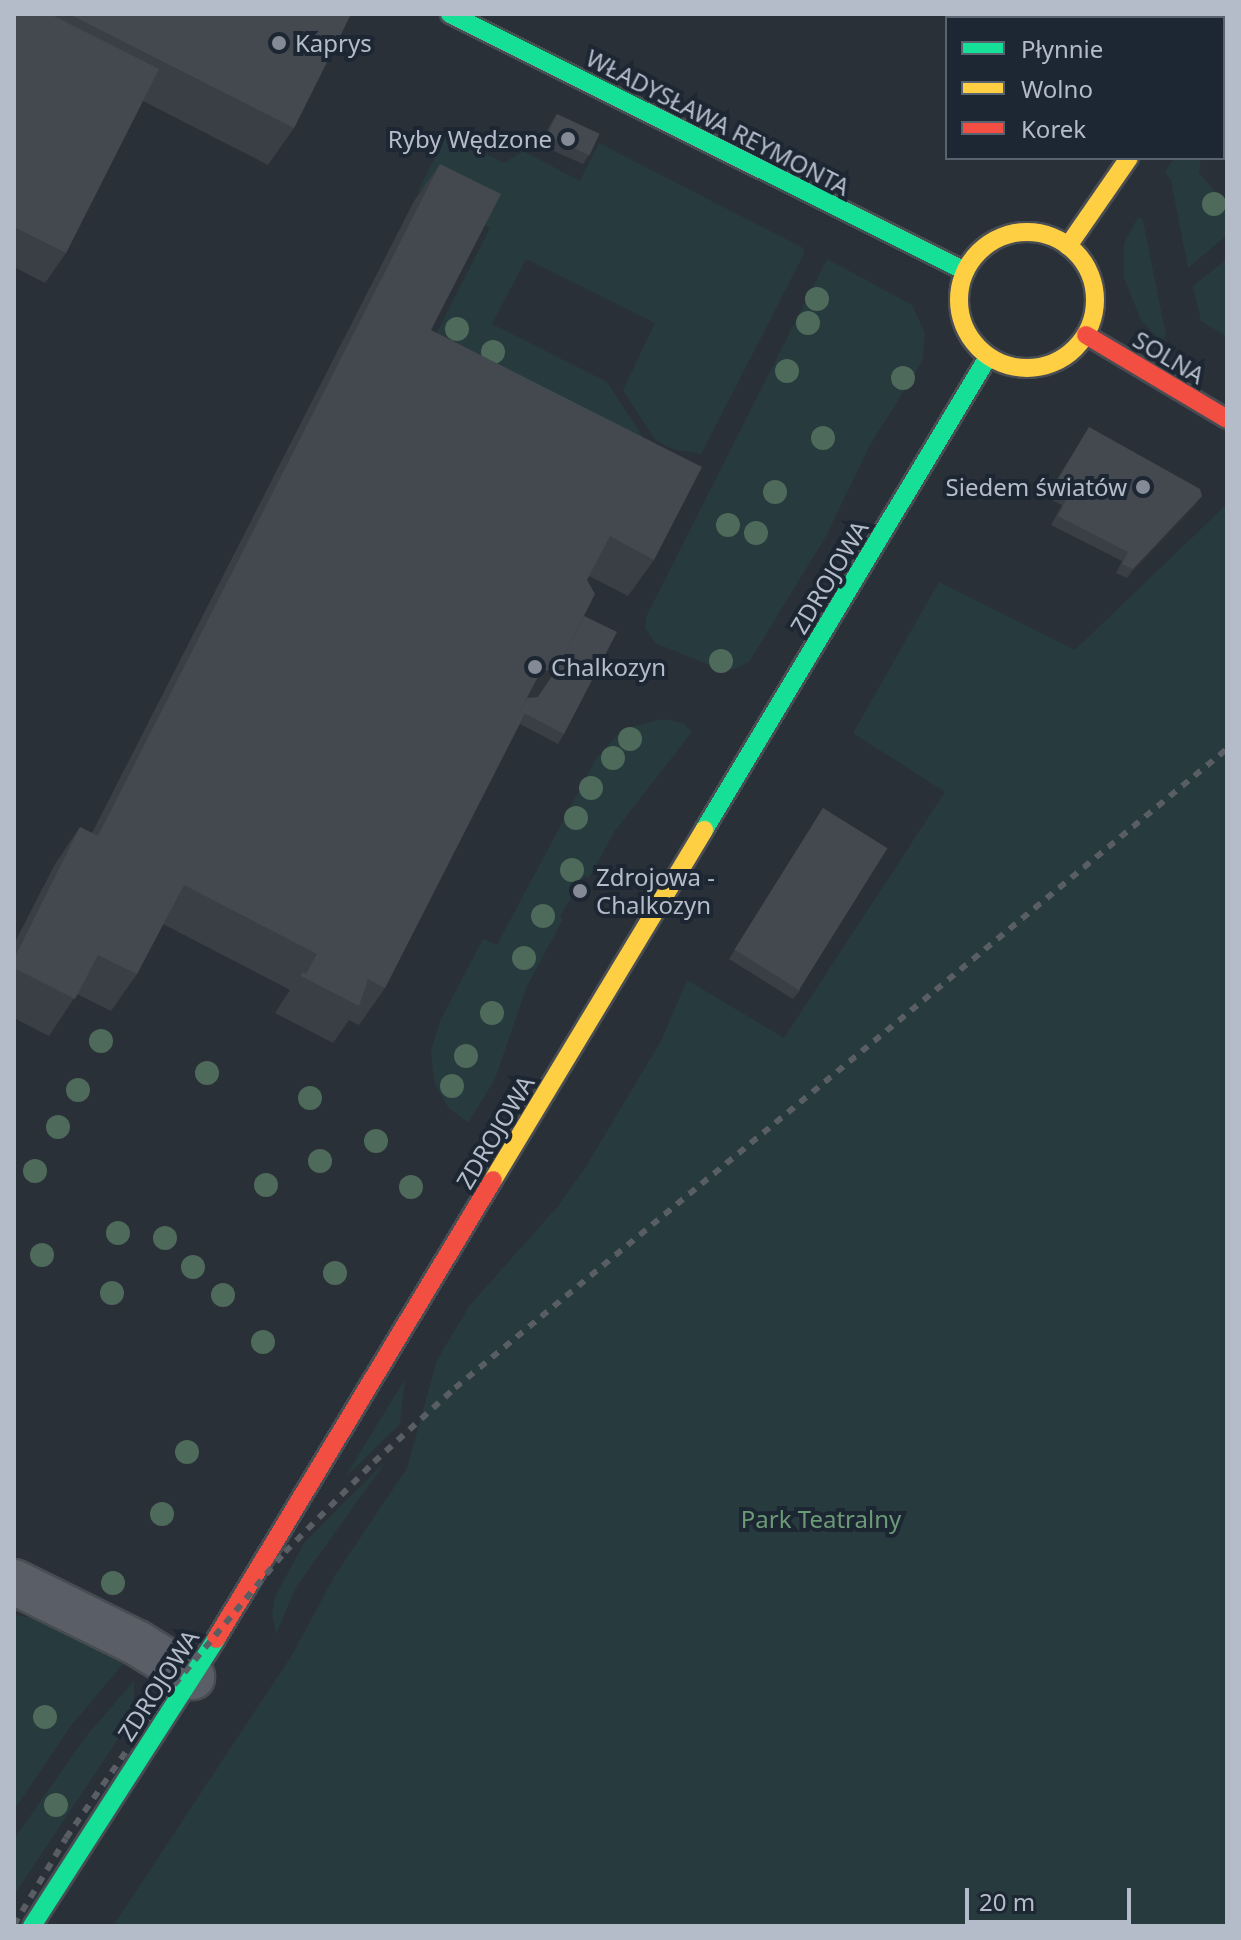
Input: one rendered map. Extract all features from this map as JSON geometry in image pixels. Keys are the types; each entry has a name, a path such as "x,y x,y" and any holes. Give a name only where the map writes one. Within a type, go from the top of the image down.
{"street":[{"name":"WŁADYSŁAWA REYMONTA","path":"450,14 965,271"},
{"path":"1068,246 1128,160"},
{"path":"1030,232 1050,236 1068,246 1091,277 1094,316 1086,335 1067,355 1042,367 1005,365 988,357 964,327 960,289 965,271 977,254 992,242 1010,234 1030,232"},
{"name":"SOLNA","path":"1086,335 1227,419"},
{"name":"ZDROJOWA","path":"32,1926 192,1677 988,357"},
{"path":"14,1582 137,1643 192,1677"}],"green space":[{"path":"447,134 504,163 523,151 580,181 599,143 803,248 804,254 701,454 672,449 655,440 623,390 655,323 526,259 492,324 607,382 659,462 427,352 490,228 418,191"},
{"path":"1173,160 1201,160 1199,173 1227,205 1227,235 1188,268 1171,180 1165,172"},
{"path":"1138,217 1143,220 1166,335 1161,342 1141,320 1124,278 1124,244"},
{"path":"827,259 912,305 925,333 922,362 870,445 826,536 749,662 734,669 717,668 655,643 645,627 646,617"},
{"path":"1227,259 1227,337 1201,321 1193,286"},
{"name":"Park Teatralny","path":"1227,504 1227,1926 113,1926 292,1655 334,1577 407,1468 437,1360 470,1305 559,1205 585,1168 661,1041 687,980 784,1038 945,792 853,733 939,582 1075,650"},
{"path":"664,719 683,723 692,732 614,832 589,878 584,876 560,916 563,919 527,986 495,1079 468,1123 448,1107 434,1082 431,1050 441,1019 483,939 497,945 596,759 622,729"},
{"path":"405,1379 400,1424 344,1479"},
{"path":"386,1461 296,1587 276,1634 272,1614 275,1597 304,1543"},
{"path":"18,1615 36,1619 123,1664 70,1727 14,1810 14,1618"},
{"path":"134,1681 134,1715 14,1895 14,1839 87,1735"}],"building":[{"path":"14,14 50,14 159,69 66,253 14,227"},
{"path":"69,14 351,14 294,128"},
{"path":"557,114 600,134 589,156 547,136"},
{"path":"440,164 501,194 431,330 702,467 654,560 610,536 587,580 595,594 557,669 541,671 520,711 525,713 385,988 368,979 359,1006 301,976 302,972 306,974 317,954 184,885 137,974 98,955 75,999 14,968 14,959 80,827 98,836"},
{"path":"1089,427 1200,489 1202,496 1133,569 1122,564 1128,552 1058,516 1068,496 1053,488"},
{"path":"584,616 617,632 564,734 520,711 527,698 538,697 557,669"},
{"path":"823,808 887,848 799,990 735,950"}],"railway":[{"path":"14,1925 66,1838 164,1697 285,1552 374,1462 455,1388 1227,749"}],"traffic: fast":[{"path":"450,14 965,271"},
{"path":"704,830 988,357"},
{"path":"32,1926 216,1639"}],"traffic: slow":[{"path":"1068,246 1128,160"},
{"path":"1027,232 1053,237 1075,252 1090,274 1095,300 1090,326 1075,348 1053,363 1027,368 1001,363 979,348 964,326 959,300 964,274 979,252 1001,237 1027,232"},
{"path":"493,1180 704,830"}],"traffic: jam":[{"path":"1086,335 1227,419"},
{"path":"216,1639 493,1180"}],"place":[{"name":"Kaprys","path":"279,43"},
{"name":"Ryby Wędzone","path":"568,139"},
{"name":"Siedem światów","path":"1143,487"},
{"name":"Chalkozyn","path":"535,667"},
{"name":"Zdrojowa - Chalkozyn","path":"580,891"}]}
